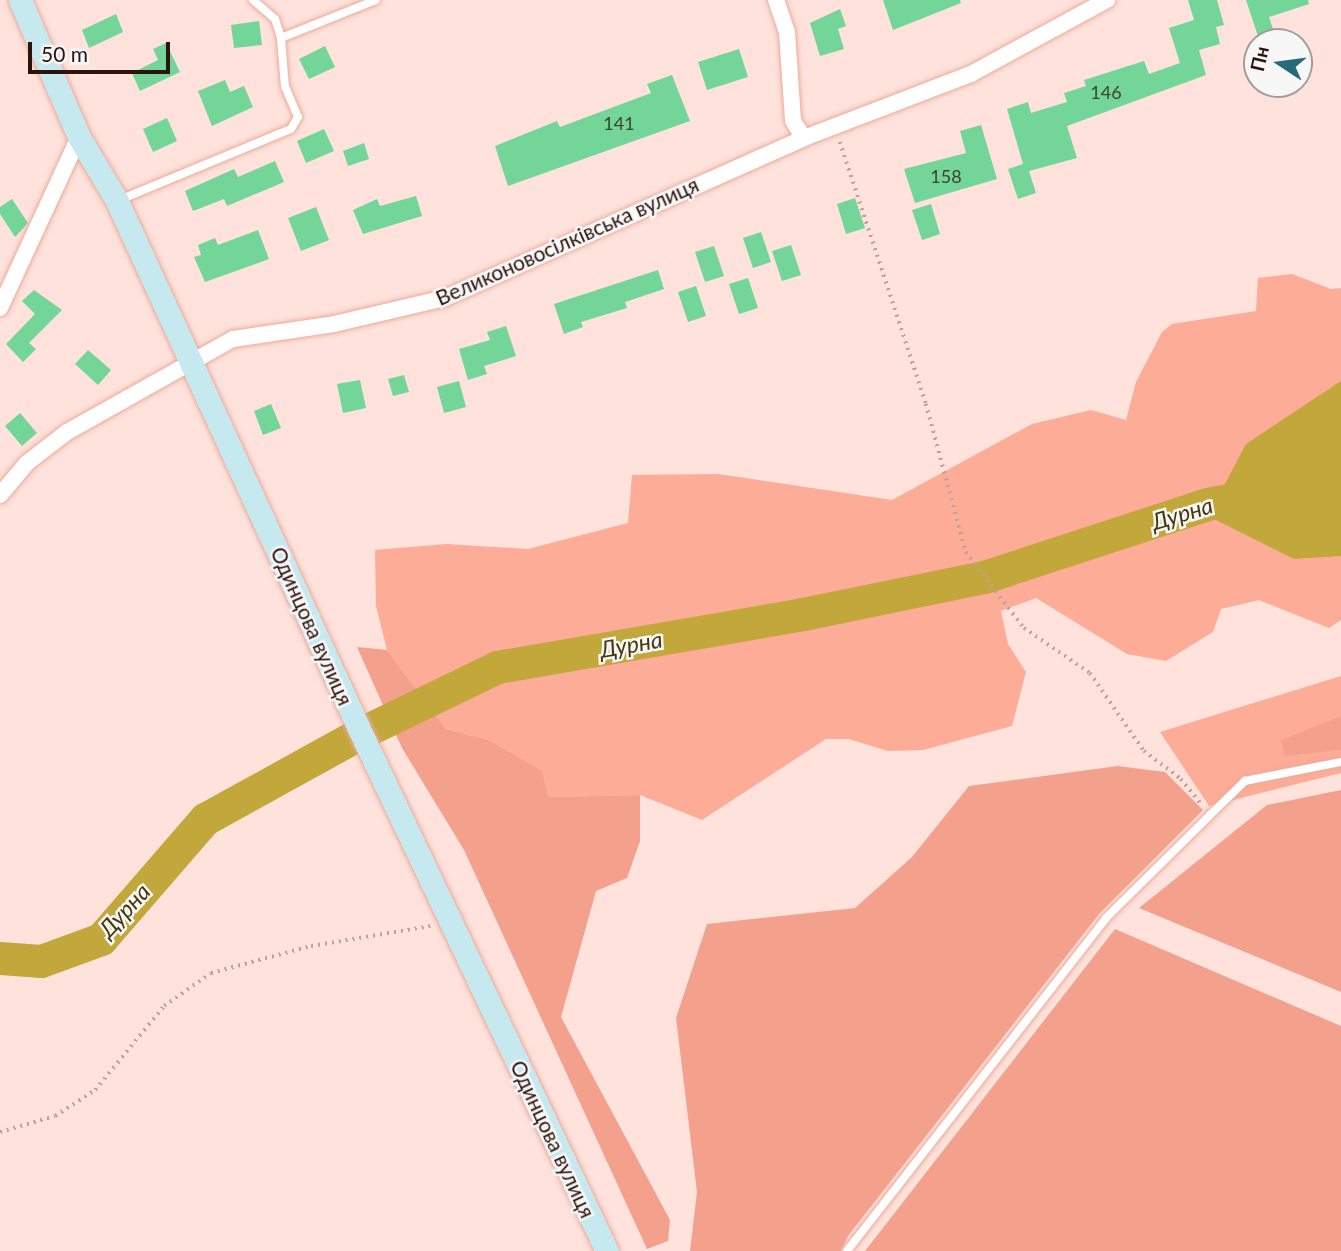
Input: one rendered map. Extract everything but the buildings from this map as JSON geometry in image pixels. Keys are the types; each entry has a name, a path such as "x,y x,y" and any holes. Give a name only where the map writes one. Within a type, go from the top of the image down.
{"main road":[{"name":"Одинцова вулиця","path":"20,0 79,137 117,201 449,920 607,1251"}],"street":[{"path":"776,0 787,32 793,121 804,138"},
{"name":"Великоновосілківська вулиця","path":"0,495 27,463 67,432 191,359 233,339 334,324 445,298 804,138 971,74 1107,0"},
{"path":"0,308 79,137"}],"lane":[{"path":"117,201 291,129 298,117 285,88 281,38 275,19 253,0"},
{"path":"281,38 376,0"},
{"path":"847,1251 1106,918 1210,814 1245,781 1341,762"}],"path":[{"path":"835,126 926,404 966,552 1024,628 1090,673 1144,751 1181,779 1210,814"},
{"path":"0,1132 55,1116 95,1090 164,1006 211,973 288,951 419,930 449,920"}],"shaded area":[{"path":"1292,274 1331,289 1341,288 1341,620 1329,628 1259,600 1221,609 1213,632 1166,661 1127,654 1036,598 1001,611 1008,644 1026,672 1012,726 923,750 888,751 849,739 826,739 702,820 640,795 547,797 486,739 446,729 387,650 376,606 375,550 446,544 528,549 628,523 632,475 718,474 892,500 1032,424 1091,410 1126,420 1136,382 1162,332 1172,324 1256,311 1258,278"},
{"path":"1341,381 1341,556 1294,559 1208,516 1246,444"},
{"path":"357,647 387,650 446,729 486,739 542,771 548,797 640,795 640,841 627,878 596,891 561,1017 670,1220 668,1241 647,1249 464,850 402,748"},
{"path":"1341,676 1341,773 1209,806 1160,732"},
{"path":"1341,716 1341,750 1285,756 1281,740"},
{"path":"1118,766 1165,772 1203,810 1099,914 848,1236 841,1251 690,1251 697,1192 676,1018 707,924 855,908 912,857 969,786"},
{"path":"1341,790 1341,992 1139,908 1267,805"},
{"path":"1115,929 1341,1026 1341,1251 865,1251"}],"waterway":[{"name":"Дурна","path":"0,958 41,961 101,939 205,819 361,733 497,667 803,614 984,577 1207,504 1341,479"}]}
